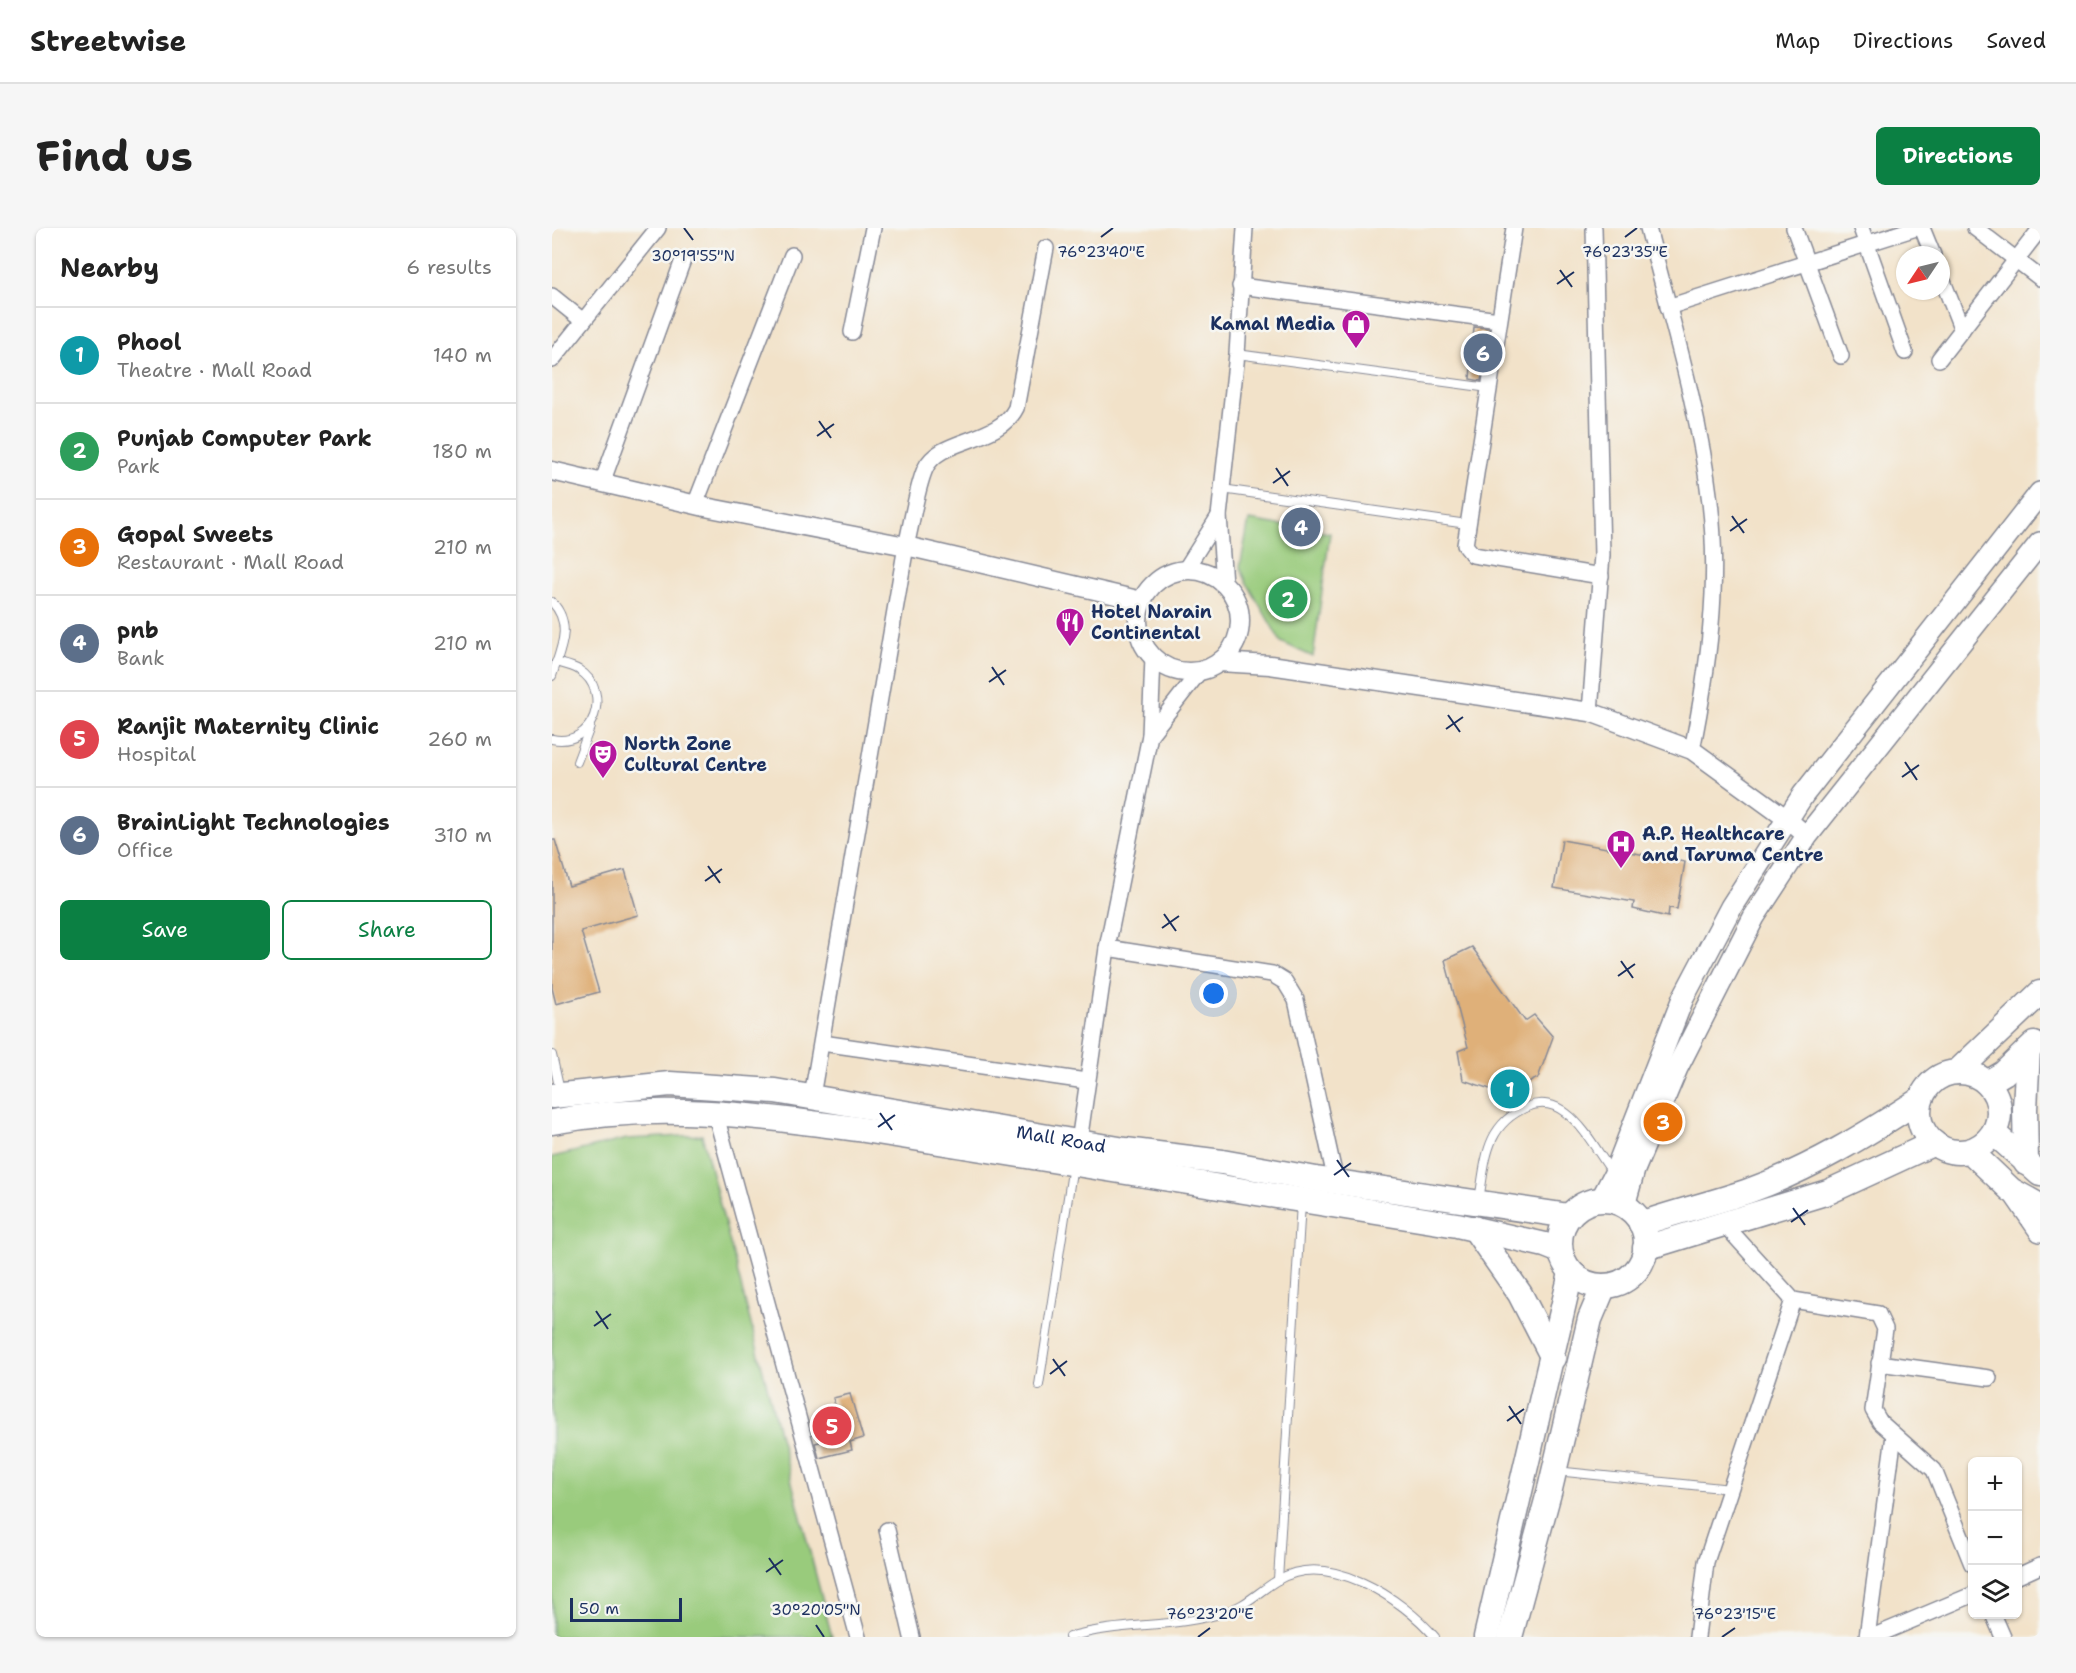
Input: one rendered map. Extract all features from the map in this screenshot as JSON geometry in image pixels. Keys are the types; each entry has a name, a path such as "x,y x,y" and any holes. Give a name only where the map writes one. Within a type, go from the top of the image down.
{"main road":[{"path":"1601,1200 1614,1175 1683,999 1731,907 1787,819 2040,493"},
{"path":"1624,1206 1634,1170 1702,1015 1754,917 1807,836 2040,543"},
{"path":"1957,1072 2040,993"},
{"path":"1987,1083 2004,1073 2034,1044"},
{"path":"2033,1169 2025,1109 2034,1044"},
{"path":"1957,1072 1976,1075 1987,1083 1999,1104 1995,1134 1970,1151 1950,1151 1934,1143 1922,1128 1919,1108 1925,1090 1939,1077 1957,1072"},
{"name":"Mall Road","path":"556,1096 670,1084 765,1090 812,1096 1301,1199 1474,1228 1560,1251"},
{"path":"1641,1224 1749,1191 1784,1177 1839,1150 1921,1099"},
{"name":"Mall Road","path":"552,1122 629,1112 677,1110 715,1112 1076,1153 1222,1162 1336,1182 1569,1216"},
{"path":"1995,1134 2033,1169"},
{"path":"1645,1248 1828,1192 1934,1143"},
{"path":"1970,1151 2011,1190 2040,1231"},
{"path":"2011,1190 2040,1206"},
{"path":"1601,1200 1624,1206 1641,1224 1645,1248 1642,1260 1632,1274 1617,1284 1604,1286 1587,1283 1571,1273 1560,1251 1561,1233 1569,1216 1578,1208 1601,1200"},
{"path":"1474,1228 1520,1294 1553,1358"},
{"path":"1486,1637 1553,1358 1571,1273"},
{"path":"1510,1637 1554,1471 1590,1319 1604,1286"}],"street":[{"path":"852,332 873,228"},
{"path":"1224,584 1219,516 1237,354 1245,228"},
{"path":"1514,228 1467,524 1466,545 1473,555 1601,576"},
{"path":"1590,712 1602,555 1594,228"},
{"path":"1648,228 1698,424 1710,504 1712,607 1702,696 1692,750"},
{"path":"1794,228 1840,356"},
{"path":"1861,228 1905,352"},
{"path":"1668,307 1916,228"},
{"path":"1922,228 1929,246"},
{"path":"1975,228 2017,258 2040,278"},
{"path":"1939,359 2040,228"},
{"path":"552,360 654,229"},
{"path":"812,1096 906,546 925,469 943,452 1003,425 1016,408 1046,248"},
{"path":"695,505 792,255"},
{"path":"602,483 683,260"},
{"path":"1240,286 1499,321"},
{"path":"552,296 583,321"},
{"path":"1950,299 1962,330"},
{"path":"552,471 695,505 906,546 1142,601"},
{"path":"1185,570 1219,516"},
{"path":"1185,570 1200,571 1224,584 1235,598 1240,618 1237,640 1227,655 1219,662 1200,671 1182,671 1167,667 1153,657 1141,638 1138,620 1142,601 1151,586 1167,574 1185,570"},
{"path":"1237,640 1270,665"},
{"path":"1076,1153 1107,948 1150,735 1153,657"},
{"path":"1219,662 1270,665 1590,712 1692,750 1807,836"},
{"path":"1150,735 1200,671"},
{"path":"1107,948 1272,974 1285,982 1296,1000 1336,1182"},
{"path":"822,1043 1086,1082"},
{"path":"715,1112 858,1637"},
{"path":"1725,1225 1793,1300 1878,1314 1885,1329 1873,1410 1880,1422 1934,1470 1968,1554"},
{"path":"1697,1637 1706,1562 1793,1300"},
{"path":"1879,1363 1989,1377"},
{"path":"1867,1637 1894,1435"},
{"path":"886,1530 912,1637"},
{"path":"2022,1574 2040,1566"},
{"path":"1872,1637 1968,1597"},
{"path":"1995,1619 2003,1637"}],"lane":[{"path":"1237,354 1489,388"},
{"path":"1222,489 1467,524"},
{"path":"552,602 563,617 565,629 552,676"},
{"path":"556,662 580,670 595,692 597,707 576,762"},
{"path":"552,739 570,741 590,726"},
{"path":"552,1055 556,1096"},
{"path":"1478,1204 1487,1151 1497,1128 1507,1118 1535,1104 1552,1105 1575,1121 1614,1175"},
{"path":"1039,1385 1076,1153"},
{"path":"1278,1580 1301,1199"},
{"path":"1554,1471 1731,1489"},
{"path":"1069,1637 1103,1628 1223,1613 1257,1596 1278,1580 1297,1572 1322,1571 1345,1575 1365,1583 1390,1599 1435,1637"}],"green space":[{"path":"1249,520 1330,533 1313,657 1281,642 1247,583 1240,567"},
{"path":"702,1135 832,1637 552,1637 552,1157 627,1139"}],"building":[{"path":"1474,327 1489,328 1481,381 1470,379"},
{"path":"552,840 555,840 569,886 625,870 638,915 581,931 599,992 556,1004 552,988"},
{"path":"1562,840 1685,862 1677,909 1669,908 1668,917 1633,909 1634,902 1554,888"},
{"path":"1472,947 1525,1021 1534,1015 1553,1037 1538,1078 1505,1094 1463,1080 1458,1051 1468,1047 1445,960"},
{"path":"850,1394 863,1438 850,1442 852,1450 819,1458 815,1443 844,1436 833,1398"}],"place":[{"name":"Kamal Media","path":"1356,350"},
{"name":"BrainLight Technologies","path":"1483,353"},
{"name":"pnb","path":"1301,527"},
{"name":"Punjab Computer Park","path":"1288,599"},
{"name":"Hotel Narain Continental","path":"1070,648"},
{"name":"North Zone Cultural Centre","path":"603,780"},
{"name":"A.P. Healthcare and Taruma Centre","path":"1621,870"},
{"name":"Phool","path":"1510,1089"},
{"name":"Gopal Sweets","path":"1663,1122"},
{"name":"Ranjit Maternity Clinic","path":"832,1426"}]}
